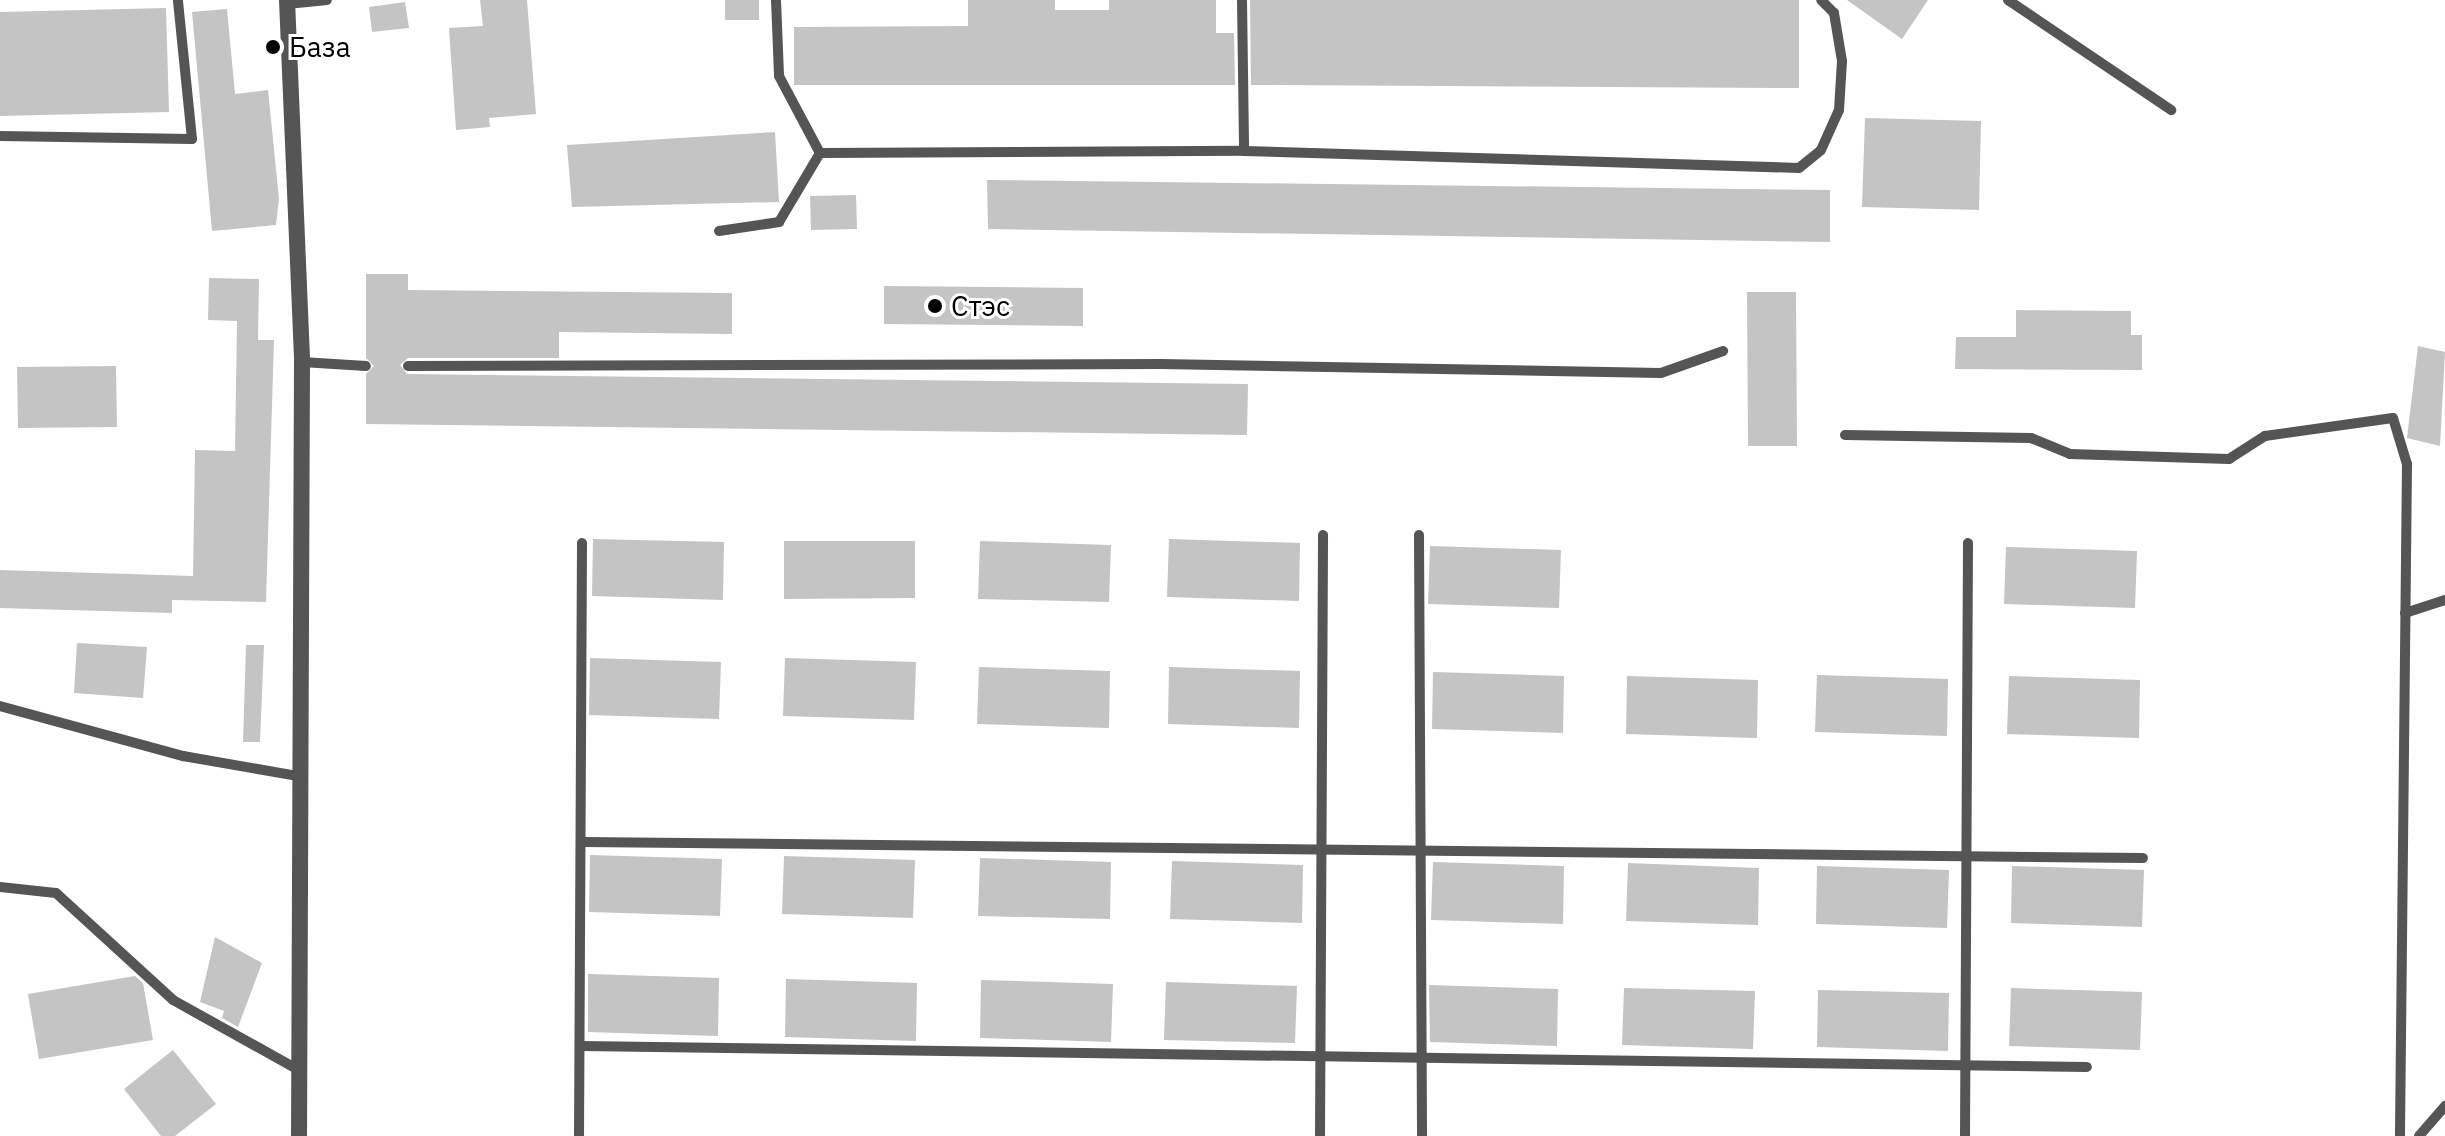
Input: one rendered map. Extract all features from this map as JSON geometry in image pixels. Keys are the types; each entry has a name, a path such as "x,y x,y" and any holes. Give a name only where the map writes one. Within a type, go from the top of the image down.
{"street":[{"path":"287,2 302,362 299,1136"}],"lane":[{"path":"0,136 192,139 178,0"},
{"path":"287,2 327,0"},
{"path":"776,0 779,76 820,153"},
{"path":"1242,0 1244,151"},
{"path":"820,153 1244,151 1799,168 1821,150 1839,110 1842,61 1834,13 1821,0"},
{"path":"2008,0 2171,110"},
{"path":"719,231 779,222 820,153"},
{"path":"408,366 1161,364 1661,373 1723,351"},
{"path":"302,362 366,366"},
{"path":"1845,435 2031,438 2070,454 2229,459 2265,436 2393,418 2407,464 2400,1136"},
{"path":"1320,1136 1323,535"},
{"path":"1419,535 1422,1136"},
{"path":"579,1136 583,842 582,543"},
{"path":"1965,1136 1968,543"},
{"path":"2405,613 2445,600"},
{"path":"0,706 183,756 298,776"},
{"path":"583,842 1321,847 2143,858"},
{"path":"0,887 56,893 173,1000 297,1069"},
{"path":"581,1046 2087,1067"},
{"path":"2419,1136 2445,1106"}],"building":[{"path":"480,0 527,0 536,114 489,118 490,127 456,130 449,28 483,26"},
{"path":"725,0 759,0 759,20 725,20"},
{"path":"968,0 1055,0 1055,10 1109,10 1109,0 1216,0 1216,33 1234,33 1235,85 794,85 794,27 968,26"},
{"path":"1250,0 1799,0 1799,88 1251,85"},
{"path":"1847,0 1928,0 1902,39"},
{"path":"405,2 409,28 372,32 369,7"},
{"path":"166,8 169,112 0,116 0,12"},
{"path":"227,9 235,94 268,90 279,199 276,225 212,231 192,12"},
{"path":"1865,118 1981,121 1979,210 1862,207"},
{"path":"775,132 779,202 572,207 567,145"},
{"path":"987,180 1830,190 1830,242 988,229"},
{"path":"856,195 857,229 811,230 810,196"},
{"path":"366,274 408,274 408,290 732,293 732,334 559,332 559,358 408,358 400,365 407,374 1248,384 1247,435 366,424 366,374 374,366 366,358"},
{"path":"209,278 259,279 258,340 274,340 266,602 172,600 172,613 0,608 0,570 193,576 195,450 235,451 237,321 208,320"},
{"path":"884,286 1083,288 1083,326 884,324"},
{"path":"1747,292 1796,292 1797,446 1748,446"},
{"path":"2016,310 2131,311 2131,335 2142,335 2142,370 1955,369 1956,337 2016,337"},
{"path":"2418,346 2445,352 2440,446 2407,438"},
{"path":"116,366 117,427 18,428 17,367"},
{"path":"593,539 724,542 723,600 592,596"},
{"path":"1169,539 1300,543 1299,601 1167,597"},
{"path":"784,541 915,541 915,598 784,599"},
{"path":"980,541 1111,545 1109,602 978,599"},
{"path":"1430,546 1561,550 1559,608 1428,604"},
{"path":"2006,547 2137,551 2135,608 2004,604"},
{"path":"77,643 147,647 143,698 74,693"},
{"path":"246,645 264,645 260,742 243,742"},
{"path":"590,658 721,662 719,719 589,715"},
{"path":"785,658 916,662 914,720 783,716"},
{"path":"979,667 1110,671 1109,728 977,724"},
{"path":"1169,667 1300,671 1299,728 1168,724"},
{"path":"1433,672 1564,676 1563,733 1432,729"},
{"path":"1817,675 1948,679 1947,736 1815,732"},
{"path":"1627,676 1758,680 1757,738 1626,734"},
{"path":"2009,676 2140,680 2139,738 2007,734"},
{"path":"590,855 722,859 720,916 589,912"},
{"path":"784,856 915,860 913,918 782,914"},
{"path":"980,858 1111,862 1110,919 978,916"},
{"path":"1172,861 1303,865 1302,923 1170,919"},
{"path":"1433,862 1564,866 1563,924 1431,920"},
{"path":"1628,863 1759,868 1758,925 1626,921"},
{"path":"1817,866 1949,870 1947,928 1816,924"},
{"path":"2012,866 2144,870 2142,927 2011,923"},
{"path":"215,937 262,963 238,1027 222,1018 224,1011 200,1002"},
{"path":"588,974 719,978 718,1036 588,1032"},
{"path":"135,976 143,983 153,1040 39,1059 28,994"},
{"path":"786,979 917,983 916,1041 785,1037"},
{"path":"981,980 1113,984 1111,1042 980,1038"},
{"path":"1166,982 1297,986 1295,1043 1164,1040"},
{"path":"1429,985 1558,989 1557,1046 1430,1042"},
{"path":"1624,988 1755,991 1753,1049 1622,1045"},
{"path":"2011,988 2142,992 2140,1050 2009,1046"},
{"path":"1818,990 1949,993 1948,1051 1817,1047"},
{"path":"173,1050 216,1104 175,1136 161,1136 124,1089"}],"place":[{"name":"База","path":"273,47"},
{"name":"Стэс","path":"935,306"}]}
